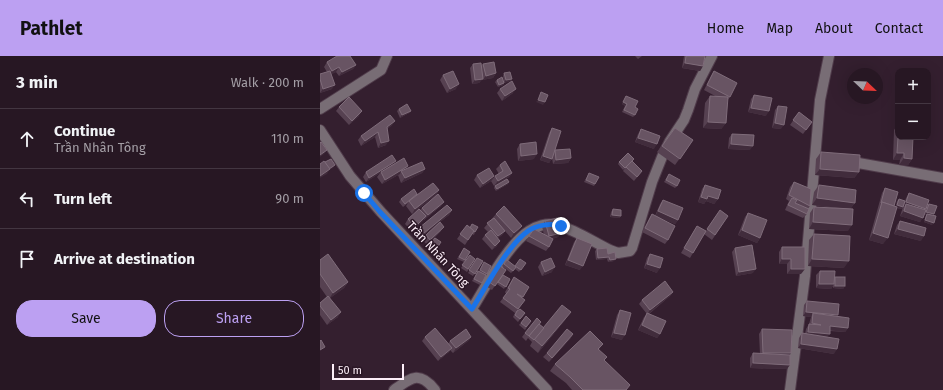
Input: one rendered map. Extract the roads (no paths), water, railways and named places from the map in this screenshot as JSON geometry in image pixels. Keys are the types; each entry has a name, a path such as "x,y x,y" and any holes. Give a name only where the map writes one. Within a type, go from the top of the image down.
{"street":[{"path":"320,109 381,70 387,56"},
{"path":"472,309 514,244 529,230 538,226 549,224 561,226 610,250 618,252 630,251 662,157 670,141 684,120 695,89 712,56"},
{"path":"790,390 805,276 818,156 820,100 829,56"},
{"name":"Trần Nhân Tông","path":"321,132 350,176 380,212 547,390"},
{"path":"837,159 943,178"},
{"path":"394,390 412,378 417,377 423,379 435,390"}]}
